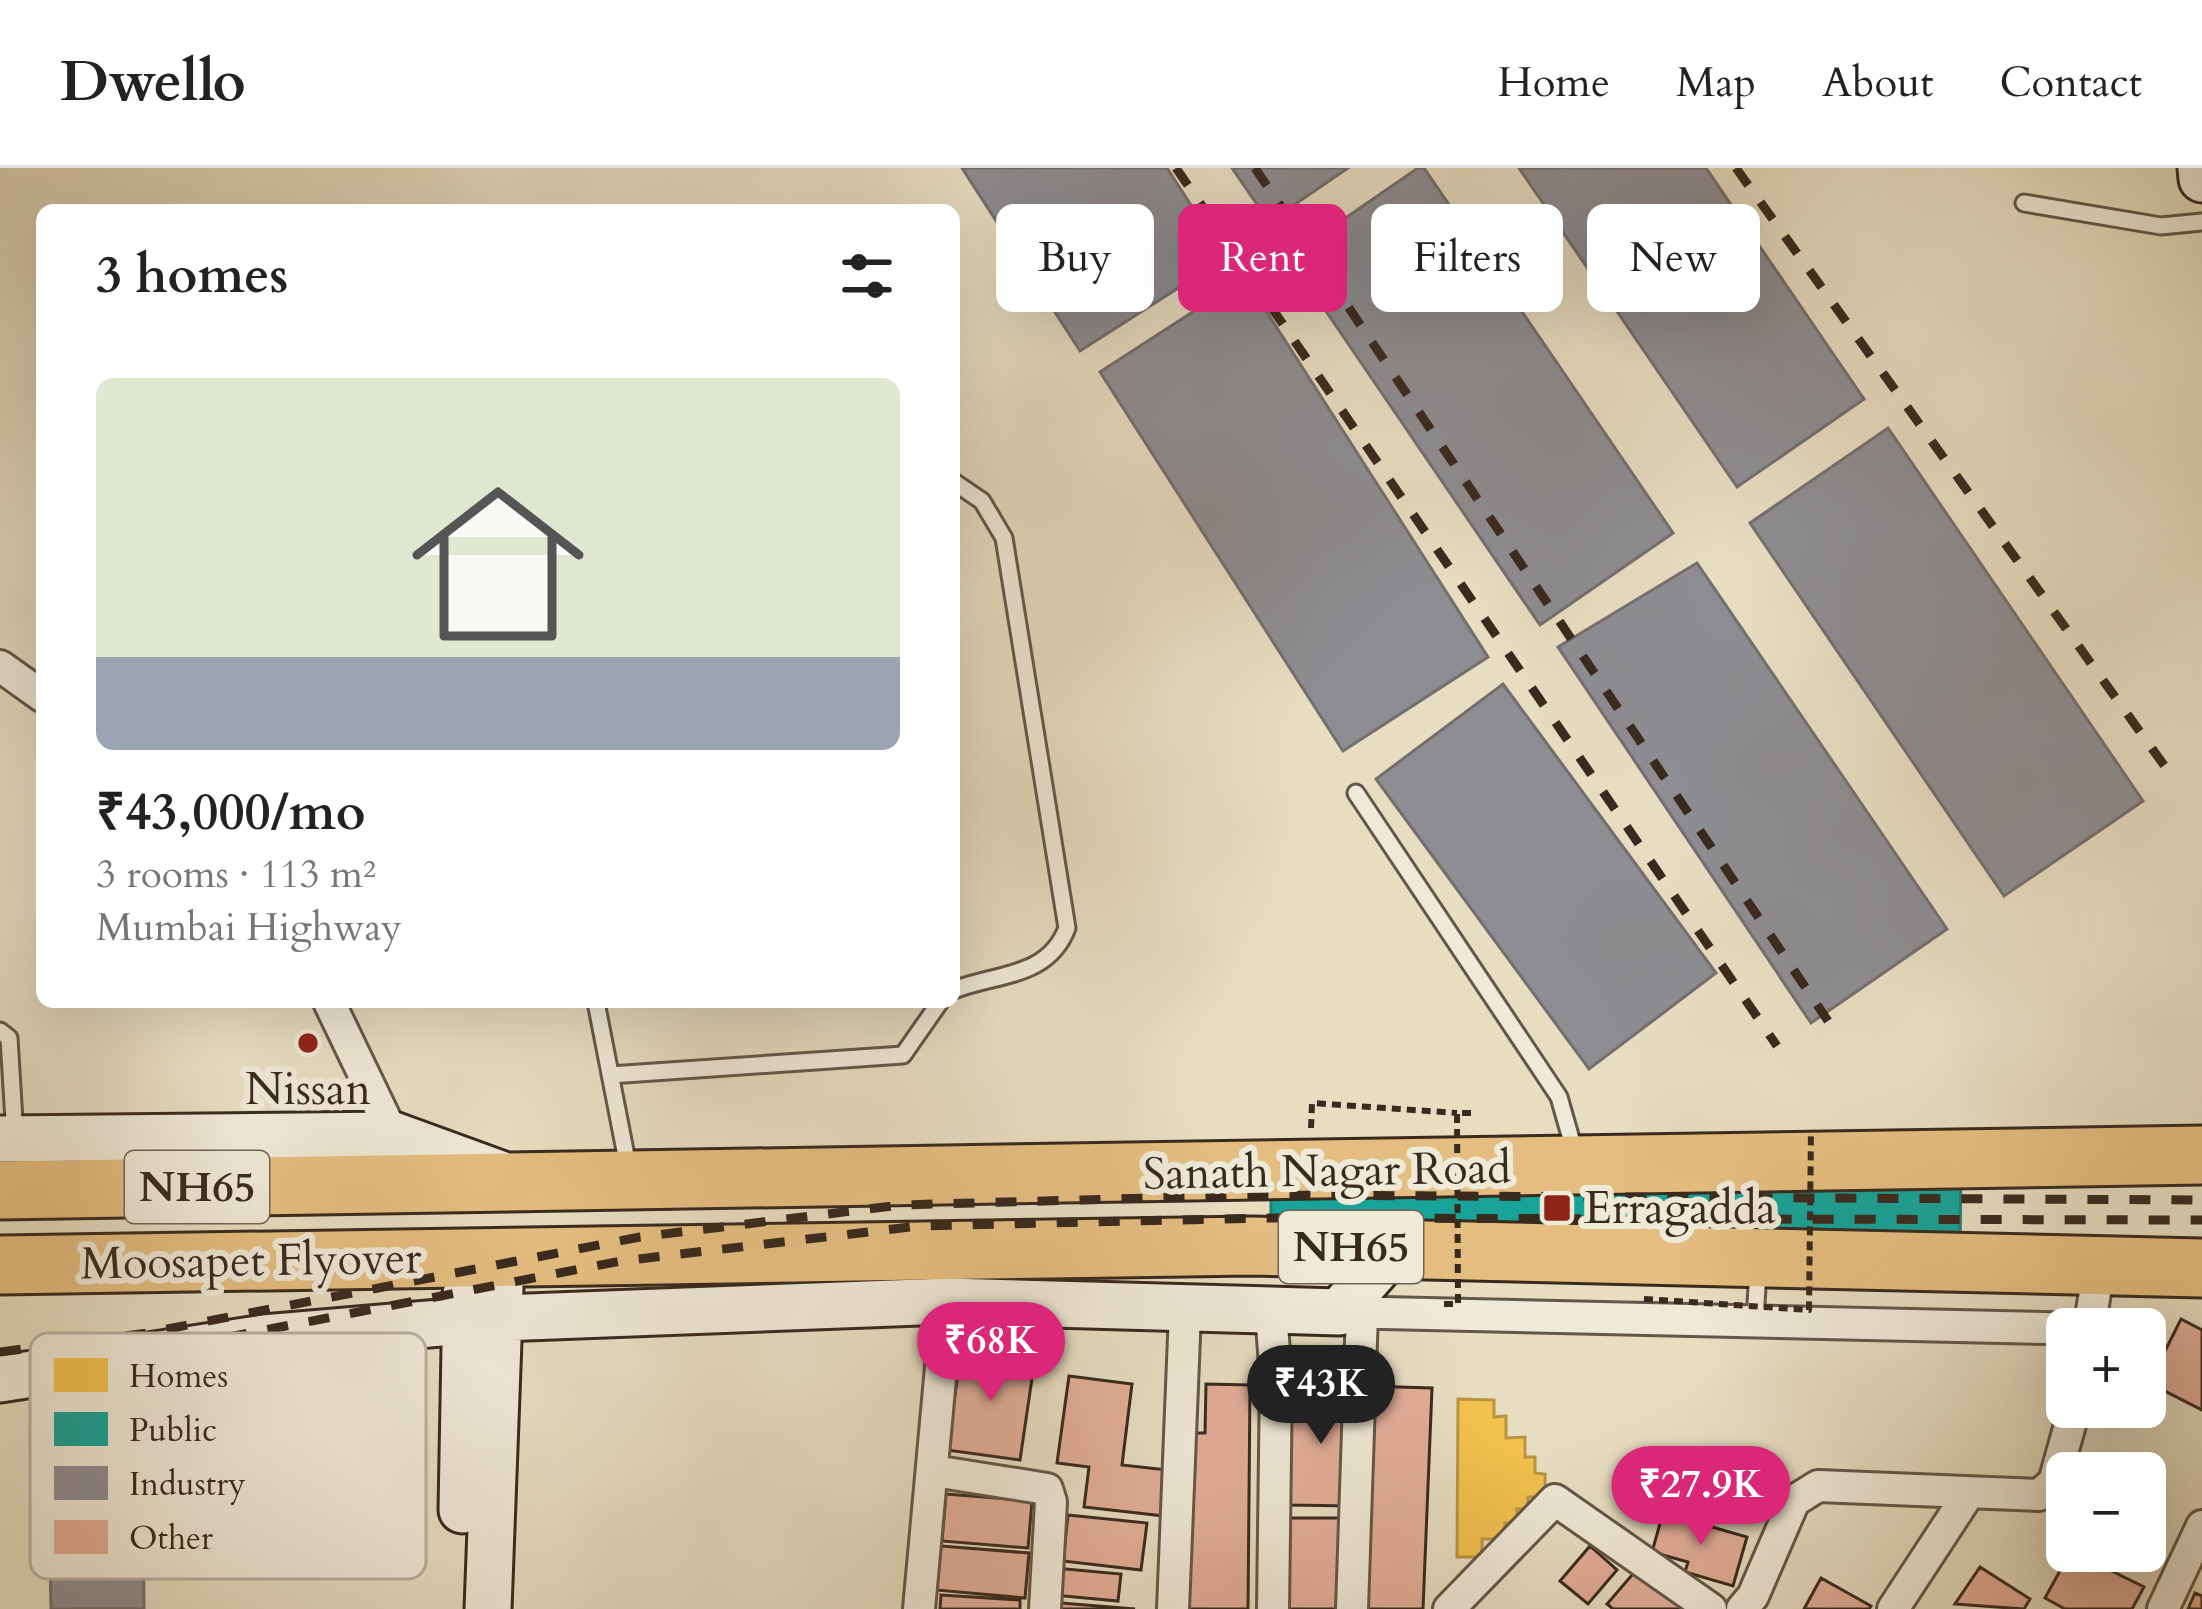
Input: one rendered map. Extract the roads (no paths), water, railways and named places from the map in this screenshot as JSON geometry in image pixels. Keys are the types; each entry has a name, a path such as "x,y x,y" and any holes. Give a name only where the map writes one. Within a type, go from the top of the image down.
{"highway":[{"path":"2175,1156 2202,1114"},
{"name":"Sanath Nagar Road","path":"525,1183 2175,1156"},
{"name":"Moosapet Flyover","path":"5,1157 393,1159 525,1183"},
{"path":"1139,1173 1139,1249"},
{"path":"892,1178 892,1252"},
{"name":"NH65","path":"484,1255 1396,1247 2202,1268"},
{"name":"Moosapet Flyover","path":"0,1265 391,1261 484,1255"}],"street":[{"path":"2201,168 2202,179"},
{"path":"0,666 36,692"},
{"path":"331,1008 393,1159"},
{"path":"1352,1609 1350,1312 1396,1247"},
{"path":"460,1609 484,1255"},
{"path":"321,1333 482,1319 947,1301 1185,1312 2089,1329 2099,1268"},
{"path":"919,1609 947,1301"},
{"path":"1173,1609 1185,1312"},
{"path":"1271,1312 1276,1378 1273,1609"},
{"path":"482,1319 488,1609"},
{"path":"0,1379 30,1374"},
{"path":"1742,1609 1804,1492 1818,1486 2038,1495 2054,1482 2069,1428"},
{"path":"934,1471 1047,1489 1051,1502 1045,1609"},
{"path":"1893,1609 1970,1493"},
{"path":"1449,1609 1555,1500 1711,1609"},
{"path":"2163,1609 2202,1526"}],"lane":[{"path":"2024,203 2161,226 2202,222"},
{"path":"960,486 982,501 1004,538 1067,928 1058,950 1027,971 960,988"},
{"path":"1356,794 1558,1097 1579,1167"},
{"path":"597,1008 631,1181"},
{"path":"610,1075 903,1055 936,1008"},
{"path":"0,1030 9,1038 5,1157"},
{"path":"1755,1321 1759,1258"}],"railway":[{"path":"1176,168 1777,1046"},
{"path":"1255,168 1828,1021"},
{"path":"1736,168 2176,782"},
{"path":"147,1333 640,1237 901,1205 1259,1195 2202,1200"},
{"path":"250,1333 621,1261 919,1226 1264,1218 2202,1220"},
{"path":"0,1352 30,1348"}],"place":[{"name":"Nissan","path":"308,1043"},
{"name":"Erragadda","path":"1557,1208"}]}
